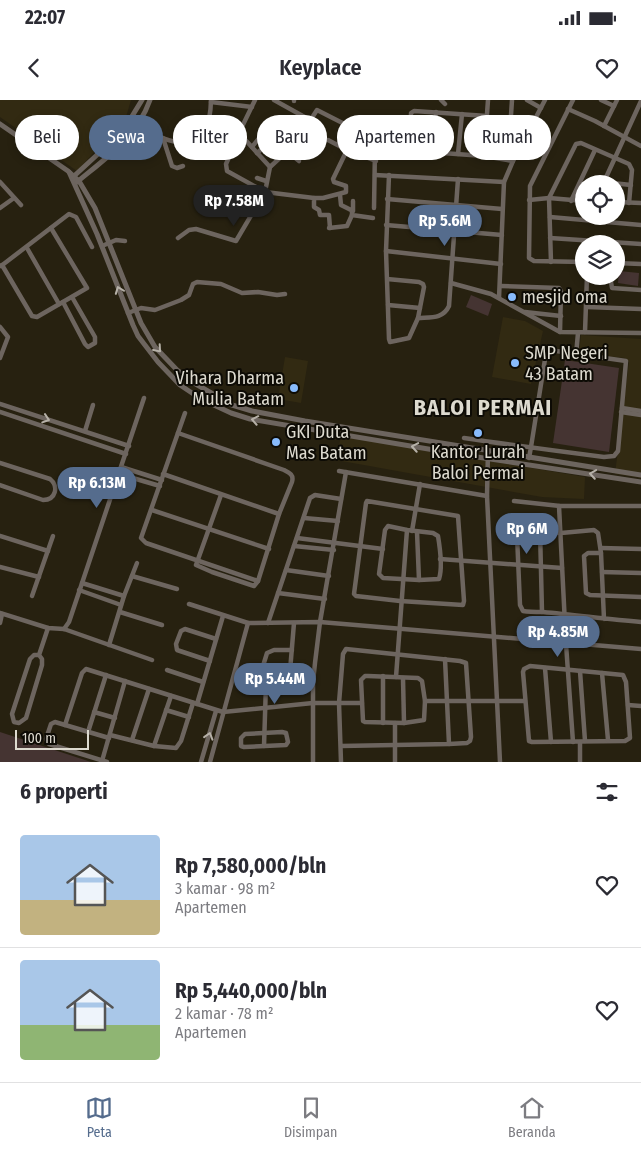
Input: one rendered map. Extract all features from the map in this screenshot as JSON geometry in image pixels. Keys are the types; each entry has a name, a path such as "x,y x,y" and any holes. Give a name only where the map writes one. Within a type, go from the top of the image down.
{"street":[{"path":"75,180 123,131 142,100"},
{"path":"143,115 150,100"},
{"path":"255,100 240,133 257,153"},
{"path":"274,100 301,115"},
{"path":"487,115 488,100"},
{"path":"512,100 512,115"},
{"path":"527,100 541,108"},
{"path":"537,115 545,100"},
{"path":"573,100 532,181 529,200 529,258 534,261 575,262"},
{"path":"601,100 614,106"},
{"path":"604,126 617,100"},
{"path":"163,138 180,143 195,140 208,124 211,101 252,106"},
{"path":"607,175 641,102"},
{"path":"568,109 641,146"},
{"path":"314,115 317,110 327,115"},
{"path":"411,115 411,113 417,110 474,115"},
{"path":"458,154 462,114"},
{"path":"0,124 68,171 75,180 95,208 141,323 155,347 177,370 200,388 232,405 252,411 641,475"},
{"path":"163,138 172,166 177,168 183,166"},
{"path":"328,140 337,145"},
{"path":"252,147 257,141"},
{"path":"551,262 549,198 576,144 581,143 627,163 631,167 629,203"},
{"path":"571,201 595,150"},
{"path":"454,154 464,154"},
{"path":"75,180 105,160"},
{"path":"228,160 226,168 264,192 314,198 346,193 347,188 334,182 333,178 342,160"},
{"path":"264,160 270,167"},
{"path":"178,238 189,230 196,229 236,242 264,192 270,167 278,160"},
{"path":"500,298 504,182 511,160"},
{"path":"374,208 376,161"},
{"path":"375,175 504,182"},
{"path":"387,279 423,284 418,318 409,338 390,342 389,339 386,251 388,175"},
{"path":"257,178 266,181"},
{"path":"418,318 438,317 446,312 449,306 458,179"},
{"path":"75,180 138,336 170,376 201,399 231,413 250,419 488,459 641,482"},
{"path":"0,182 22,206"},
{"path":"625,185 631,185"},
{"path":"340,195 341,205 352,213 373,218"},
{"path":"0,208 14,198"},
{"path":"314,198 314,208 319,210 320,215 327,214 329,216 330,228 348,226 354,201"},
{"path":"529,200 549,198 575,201"},
{"path":"387,199 502,209"},
{"path":"625,203 641,203"},
{"path":"51,228 87,288 38,317 32,316 1,266 27,248 51,228 66,216 74,215 81,224 92,246"},
{"path":"550,217 641,225"},
{"path":"386,225 502,236"},
{"path":"550,238 575,240"},
{"path":"102,246 118,240 126,241"},
{"path":"625,243 641,244"},
{"path":"27,248 85,344 88,346 94,345 96,343 95,337 72,297"},
{"path":"386,251 453,257 501,264"},
{"path":"625,263 641,264"},
{"path":"128,313 141,308 155,310 181,300 189,295 193,284 197,282 221,284 242,293 285,294"},
{"path":"451,283 487,292 560,332 641,333"},
{"path":"585,332 587,285"},
{"path":"612,285 612,288 641,290"},
{"path":"501,286 559,288 561,291 560,332"},
{"path":"388,305 420,308"},
{"path":"587,307 641,309"},
{"path":"521,311 561,316"},
{"path":"0,327 8,337 0,358"},
{"path":"576,354 578,333"},
{"path":"464,438 530,447 611,457 618,451 626,361 549,350 546,352 530,447 529,458"},
{"path":"64,630 69,622 144,398"},
{"path":"0,404 129,446"},
{"path":"85,431 93,405"},
{"path":"622,410 641,411"},
{"path":"622,410 641,415"},
{"path":"0,412 126,454"},
{"path":"178,433 290,474 292,479 258,581 142,540 141,535 152,510 163,474 185,413"},
{"path":"488,450 487,496 500,762"},
{"path":"0,463 50,479 54,482 56,491 49,500 43,500 0,485"},
{"path":"121,467 162,480"},
{"path":"339,471 487,496"},
{"path":"313,762 313,682 320,622 346,472"},
{"path":"119,474 160,486"},
{"path":"163,474 279,514"},
{"path":"396,677 402,579 420,484"},
{"path":"197,560 221,495"},
{"path":"268,623 310,498 313,495 341,499"},
{"path":"367,501 458,516 463,605 356,596 354,594 361,546 367,501"},
{"path":"514,501 560,506 641,506"},
{"path":"560,506 566,644 573,742"},
{"path":"152,510 269,549"},
{"path":"304,518 338,521"},
{"path":"391,526 412,531 433,533 438,536 439,579 420,580 384,578 380,576 386,528 391,526"},
{"path":"604,619 600,538 597,531 561,533 523,527 518,529 520,609 526,612 542,612 604,619 641,622"},
{"path":"540,530 542,612"},
{"path":"412,531 420,580"},
{"path":"0,536 48,551"},
{"path":"32,596 53,536"},
{"path":"297,538 383,549"},
{"path":"294,546 334,550"},
{"path":"641,549 588,553 582,559 586,593 603,596 641,597"},
{"path":"440,559 562,568"},
{"path":"109,645 124,596 137,564"},
{"path":"0,567 39,577"},
{"path":"286,570 329,576"},
{"path":"602,572 641,573"},
{"path":"132,576 177,589"},
{"path":"82,583 124,596"},
{"path":"79,590 121,605"},
{"path":"278,593 325,599"},
{"path":"189,604 248,623 320,622 641,650"},
{"path":"120,612 162,625"},
{"path":"0,623 1,613 48,628 64,630 152,660"},
{"path":"126,681 109,737 105,761 47,743 46,739 51,724 55,722 109,737 172,749 178,747 203,682 223,616"},
{"path":"210,762 248,623"},
{"path":"289,682 294,623"},
{"path":"39,655 34,655 30,659 12,714 14,722 19,723 26,718 42,665 42,659 39,655 48,628"},
{"path":"210,661 178,650 176,644 181,630 184,629 216,639"},
{"path":"341,746 468,743 470,741 469,702 465,661 346,649 343,654 339,703 341,762"},
{"path":"292,650 274,650 267,653 259,679 261,684 313,682"},
{"path":"445,659 449,744"},
{"path":"530,666 545,668 623,675 626,682 630,738 625,741 529,741 524,669 530,666"},
{"path":"545,668 551,742"},
{"path":"65,725 82,673 86,669 223,712 313,702 362,703"},
{"path":"167,670 203,682"},
{"path":"580,671 586,741"},
{"path":"602,673 608,740"},
{"path":"88,732 106,675"},
{"path":"383,676 383,723"},
{"path":"383,676 418,678 422,681 425,701 424,720 404,723 363,721 362,677 383,676"},
{"path":"403,678 404,723"},
{"path":"264,746 266,684"},
{"path":"132,740 149,689"},
{"path":"154,746 171,696"},
{"path":"425,701 525,700"},
{"path":"628,705 641,706"},
{"path":"166,710 189,717"},
{"path":"201,762 216,711"},
{"path":"94,712 114,718"},
{"path":"395,723 395,762"},
{"path":"286,733 288,742 282,746 264,746 244,747 241,746 240,738 245,734 286,733"},
{"path":"580,742 580,762"}],"shaded area":[{"path":"0,100 131,100 127,115 89,115 89,158 77,171 61,160 79,160 79,115 15,115 15,128 0,117"},
{"path":"625,272 639,273 638,286 625,284"},
{"path":"471,295 492,304 488,316 466,307"},
{"name":"SMP Negeri 43 Batam","path":"503,317 525,321 543,331 531,384 492,377"},
{"path":"581,335 641,339 641,478 615,474 629,362 625,358 579,353"},
{"path":"285,357 308,361 301,403 278,399"},
{"path":"565,360 619,368 609,452 553,443"},
{"path":"341,436 585,477 584,499 542,497 336,460"},
{"path":"0,732 91,762 0,762"}],"place":[{"name":"mesjid oma","path":"512,297"},
{"name":"SMP Negeri 43 Batam","path":"515,363"},
{"name":"Vihara Dharma Mulia Batam","path":"294,388"},
{"name":"Kantor Lurah Baloi Permai","path":"478,433"},
{"name":"GKI Duta Mas Batam","path":"276,442"}],"district":[{"name":"BALOI PERMAI","path":"483,407"}]}
